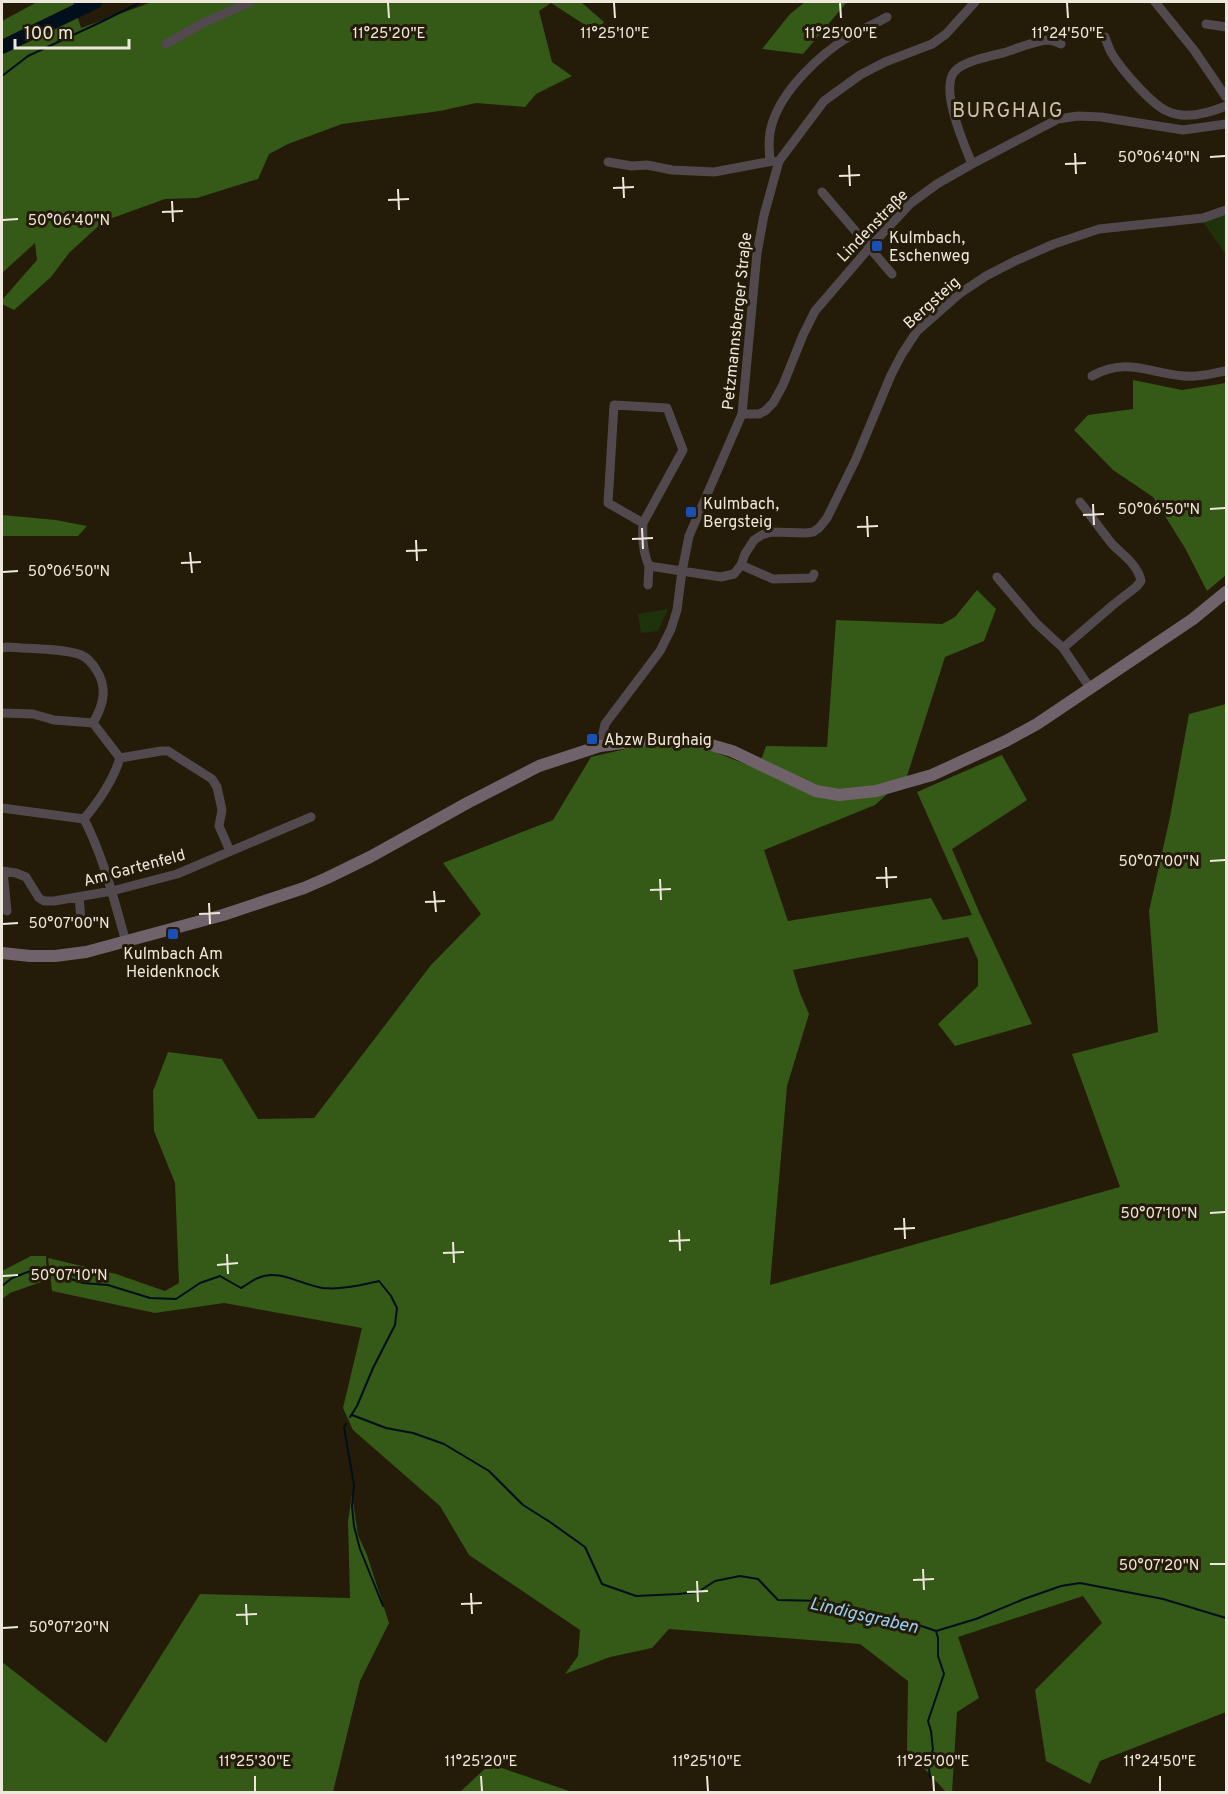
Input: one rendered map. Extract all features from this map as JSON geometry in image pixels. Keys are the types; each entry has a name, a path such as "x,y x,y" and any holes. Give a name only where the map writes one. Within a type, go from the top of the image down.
{"street":[{"path":"166,44 201,24 250,2"},
{"name":"Petzmannsberger Straße","path":"600,746 605,724 660,651 671,629 677,610 689,536 742,414 757,253 774,161 824,101 860,75 885,62 932,44 946,34 975,2"},
{"path":"1155,2 1194,50 1227,97"},
{"path":"608,162 632,166 647,165 672,170 714,172 774,161 769,143 772,122 784,98 807,69 848,37 887,17"},
{"path":"1206,24 1227,27"},
{"path":"1105,37 1112,54 1138,87 1167,112 1191,115 1211,112 1227,106"},
{"path":"972,164 962,138 949,88 954,71 980,59 1049,40 1061,44"},
{"name":"Lindenstraße","path":"742,414 759,414 773,403 783,385 802,335 815,311 911,203 937,184 1058,119 1078,116 1101,117 1184,130 1227,124"},
{"path":"822,192 892,274"},
{"name":"Bergsteig","path":"741,565 753,540 762,535 771,532 813,532 819,528 827,518 856,459 902,354 918,331 959,294 986,276 1015,261 1099,229 1203,218 1227,210"},
{"path":"1114,360 1131,366 1188,377 1227,371"},
{"path":"1092,376 1106,368 1131,366"},
{"path":"643,524 608,503 614,405 667,408 683,450 643,524 642,533 649,566 648,585"},
{"path":"1063,648 1141,581 1128,560 1080,502"},
{"path":"649,566 721,577 734,574 741,565 773,579 812,578 814,574"},
{"path":"997,577 1036,623 1063,648 1090,688"},
{"path":"2,953 30,956 70,955 223,915 303,888 370,857 539,766 600,746 653,739 694,740 732,751 816,791 839,795 876,791 932,775 1037,724 1193,619 1227,592"},
{"path":"2,648 72,652 89,660 101,676 104,686 102,704 93,723"},
{"path":"2,713 33,714 54,720 93,723 120,758"},
{"path":"120,758 161,751 168,752 212,779 222,804 219,826 230,851"},
{"path":"84,819 100,801 120,758"},
{"path":"2,808 84,819"},
{"name":"Am Gartenfeld","path":"7,911 2,871 26,877 36,894 44,901 54,902 112,891 177,874 311,817"},
{"path":"84,819 112,891 126,942"},
{"name":"Am Gartenfeld","path":"79,897 81,919"}],"green space":[{"path":"37,2 73,2 81,28 152,2 581,2 604,22 596,32 551,3 539,11 552,62 572,76 536,94 525,107 476,103 440,111 342,124 288,144 269,154 258,179 197,198 165,199 104,221 69,253 51,277 14,310 2,304 2,300 37,260 35,243 2,273 2,21"},
{"path":"805,2 847,2 803,54 762,49 790,14"},
{"path":"1226,210 1226,255 1201,219"},
{"path":"1133,380 1182,390 1226,383 1226,575 1207,591 1185,548 1153,497 1113,470 1074,430 1088,415 1133,409"},
{"path":"2,515 56,520 87,526 78,536 2,536"},
{"path":"977,590 996,609 984,641 945,657 907,776 875,805 764,850 788,921 931,898 943,920 972,915 917,792 1002,755 1027,800 952,849 1032,1024 955,1046 938,1024 978,986 978,960 968,937 793,970 809,1014 787,1086 770,1285 1120,1187 1072,1054 1158,1032 1149,911 1170,817 1189,714 1226,704 1226,1712 1100,1761 1090,1784 1046,1761 1035,1690 1102,1623 1083,1596 958,1637 979,1698 957,1712 952,1792 946,1792 907,1750 908,1681 860,1644 669,1629 652,1648 610,1657 565,1674 578,1656 580,1630 469,1555 440,1506 353,1430 343,1408 362,1328 224,1303 155,1313 52,1291 48,1258 116,1274 165,1291 179,1283 175,1183 154,1131 153,1091 168,1052 222,1059 258,1119 314,1118 431,965 481,914 443,863 553,820 591,757 647,744 692,743 758,769 766,746 827,747 836,620 942,624 955,617"},
{"path":"668,609 658,631 641,633 638,614"},
{"path":"31,1256 46,1256 47,1280 10,1293 2,1299 2,1271"},
{"path":"352,1494 358,1535 367,1555 389,1623 360,1681 333,1792 2,1792 2,1662 106,1743 200,1594 350,1598 348,1521"},
{"path":"490,1764 572,1792 460,1792"}],"waterway":[{"path":"2,47 95,2"},
{"path":"2,76 28,56 141,2"},
{"path":"2,1286 12,1278 33,1270 83,1283 108,1285 150,1298 176,1299 200,1283 220,1276 241,1288 266,1275 282,1276 323,1288 351,1287 379,1281 397,1308 395,1325 350,1417"},
{"name":"Lindigsgraben","path":"352,1415 386,1428 413,1433 444,1444 489,1471 523,1505 585,1547 602,1584 636,1596 698,1592 715,1581 740,1576 758,1579 778,1600 822,1601 904,1620 936,1631 976,1619 1061,1586 1080,1583 1163,1599 1226,1618"},
{"path":"346,1424 344,1427 354,1485 352,1506 354,1526 360,1549 383,1606"},
{"path":"930,1777 928,1760 933,1750 928,1721 944,1674 938,1656 936,1631"}],"place":[{"name":"Kulmbach, Eschenweg","path":"877,246"},
{"name":"Kulmbach, Bergsteig","path":"691,512"},
{"name":"Abzw Burghaig","path":"592,739"},
{"name":"Kulmbach Am Heidenknock","path":"173,934"}],"district":[{"name":"BURGHAIG","path":"1008,110"}]}
